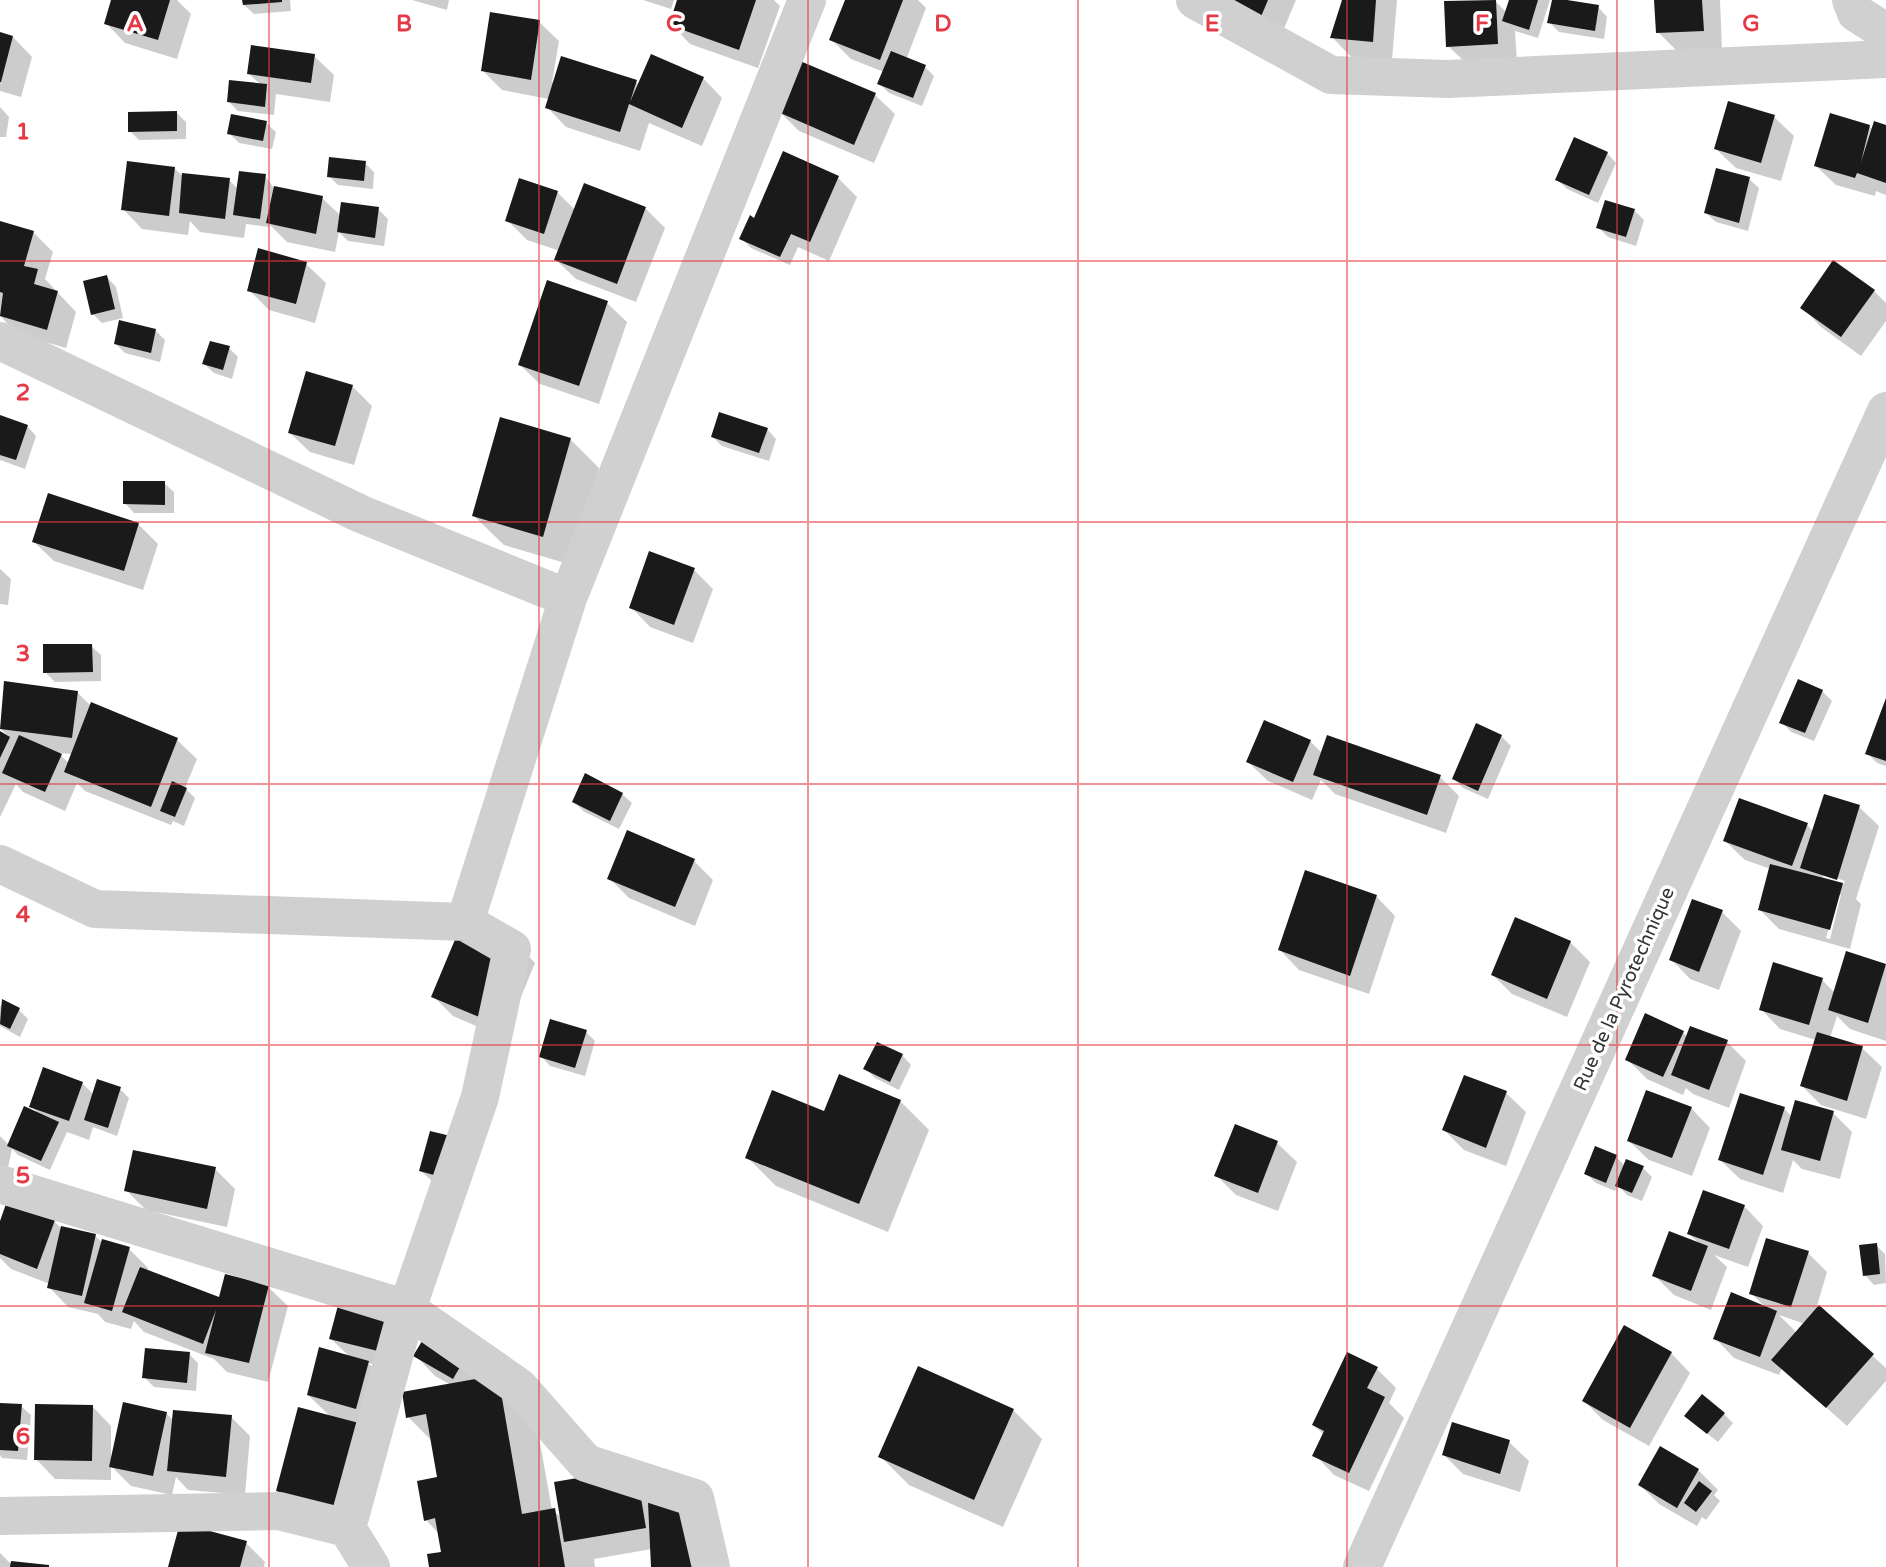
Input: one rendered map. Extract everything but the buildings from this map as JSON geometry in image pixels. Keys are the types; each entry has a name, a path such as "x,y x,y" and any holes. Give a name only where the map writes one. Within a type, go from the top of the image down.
{"street":[{"path":"465,922 568,598 807,0"},
{"path":"1195,0 1331,75 1448,79 1886,59"},
{"path":"1851,0 1856,13 1886,32"},
{"path":"0,341 361,514 568,598"},
{"name":"Rue de la Pyrotechnique","path":"1362,1567 1886,411"},
{"path":"0,864 95,909 465,922 512,949 480,1097 407,1309 347,1528"},
{"path":"0,1184 407,1309 519,1387 586,1463 695,1498 711,1567"},
{"path":"0,1516 279,1511 347,1528 371,1567"}]}
